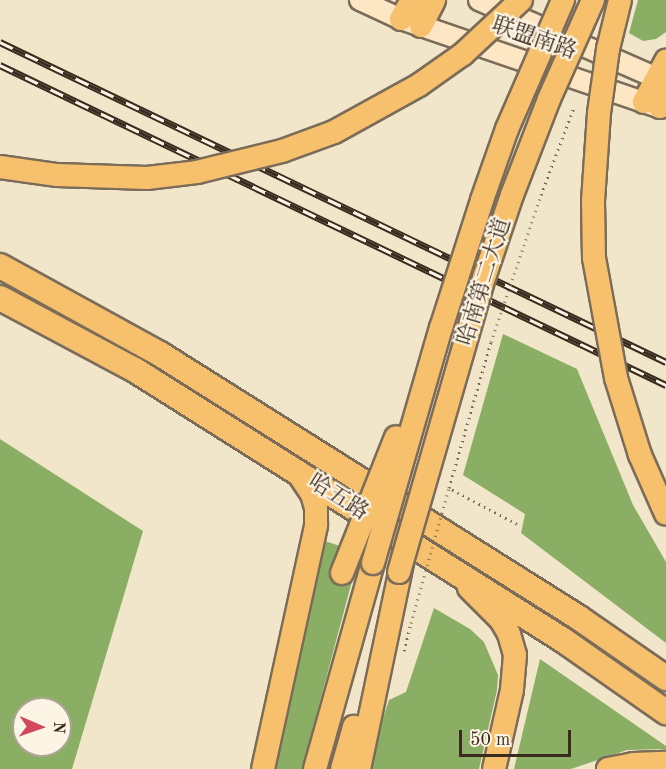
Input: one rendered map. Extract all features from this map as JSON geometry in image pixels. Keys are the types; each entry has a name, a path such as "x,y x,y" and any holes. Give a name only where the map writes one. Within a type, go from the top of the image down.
{"highway":[{"name":"哈五路","path":"0,266 160,354 579,618 666,678"},
{"name":"哈五路","path":"0,298 135,370 563,640 666,712"}],"main road":[{"name":"联盟南路","path":"360,0 661,91"},
{"path":"411,15 434,0"},
{"path":"479,0 661,91"},
{"path":"0,167 57,175 147,178 208,170 282,151 334,132 411,90 463,54 521,0"},
{"name":"哈南第二大道","path":"315,769 453,290 507,129 563,0"},
{"name":"哈南第二大道","path":"401,562 485,275 512,195 549,99 593,0"},
{"path":"620,0 608,50 599,113 593,201 594,258 616,378 640,455 666,513"},
{"path":"342,573 453,290"},
{"path":"263,769 316,525 316,508 312,494 297,472"},
{"path":"342,769 401,562"},
{"path":"359,769 401,562"},
{"path":"449,568 501,620 509,634 515,656 512,690 494,769"},
{"path":"608,769 633,764 666,762"}],"path":[{"path":"411,623 491,342 541,195 574,107"},
{"path":"449,488 517,524"}],"green space":[{"path":"638,0 666,0 666,32 656,39 643,41 629,33"},
{"path":"503,334 577,369 633,505 666,562 666,643 521,533 525,514 463,475"},
{"path":"0,439 143,531 72,769 0,769"},
{"path":"325,541 340,546 352,581 302,769 275,769"},
{"path":"434,608 470,629 484,642 498,675 497,690 479,769 366,769 389,700 406,692"},
{"path":"540,659 666,746 666,749 627,750 571,769 514,769"}],"railway":[{"path":"0,42 666,362"},
{"path":"0,65 666,385"}]}
